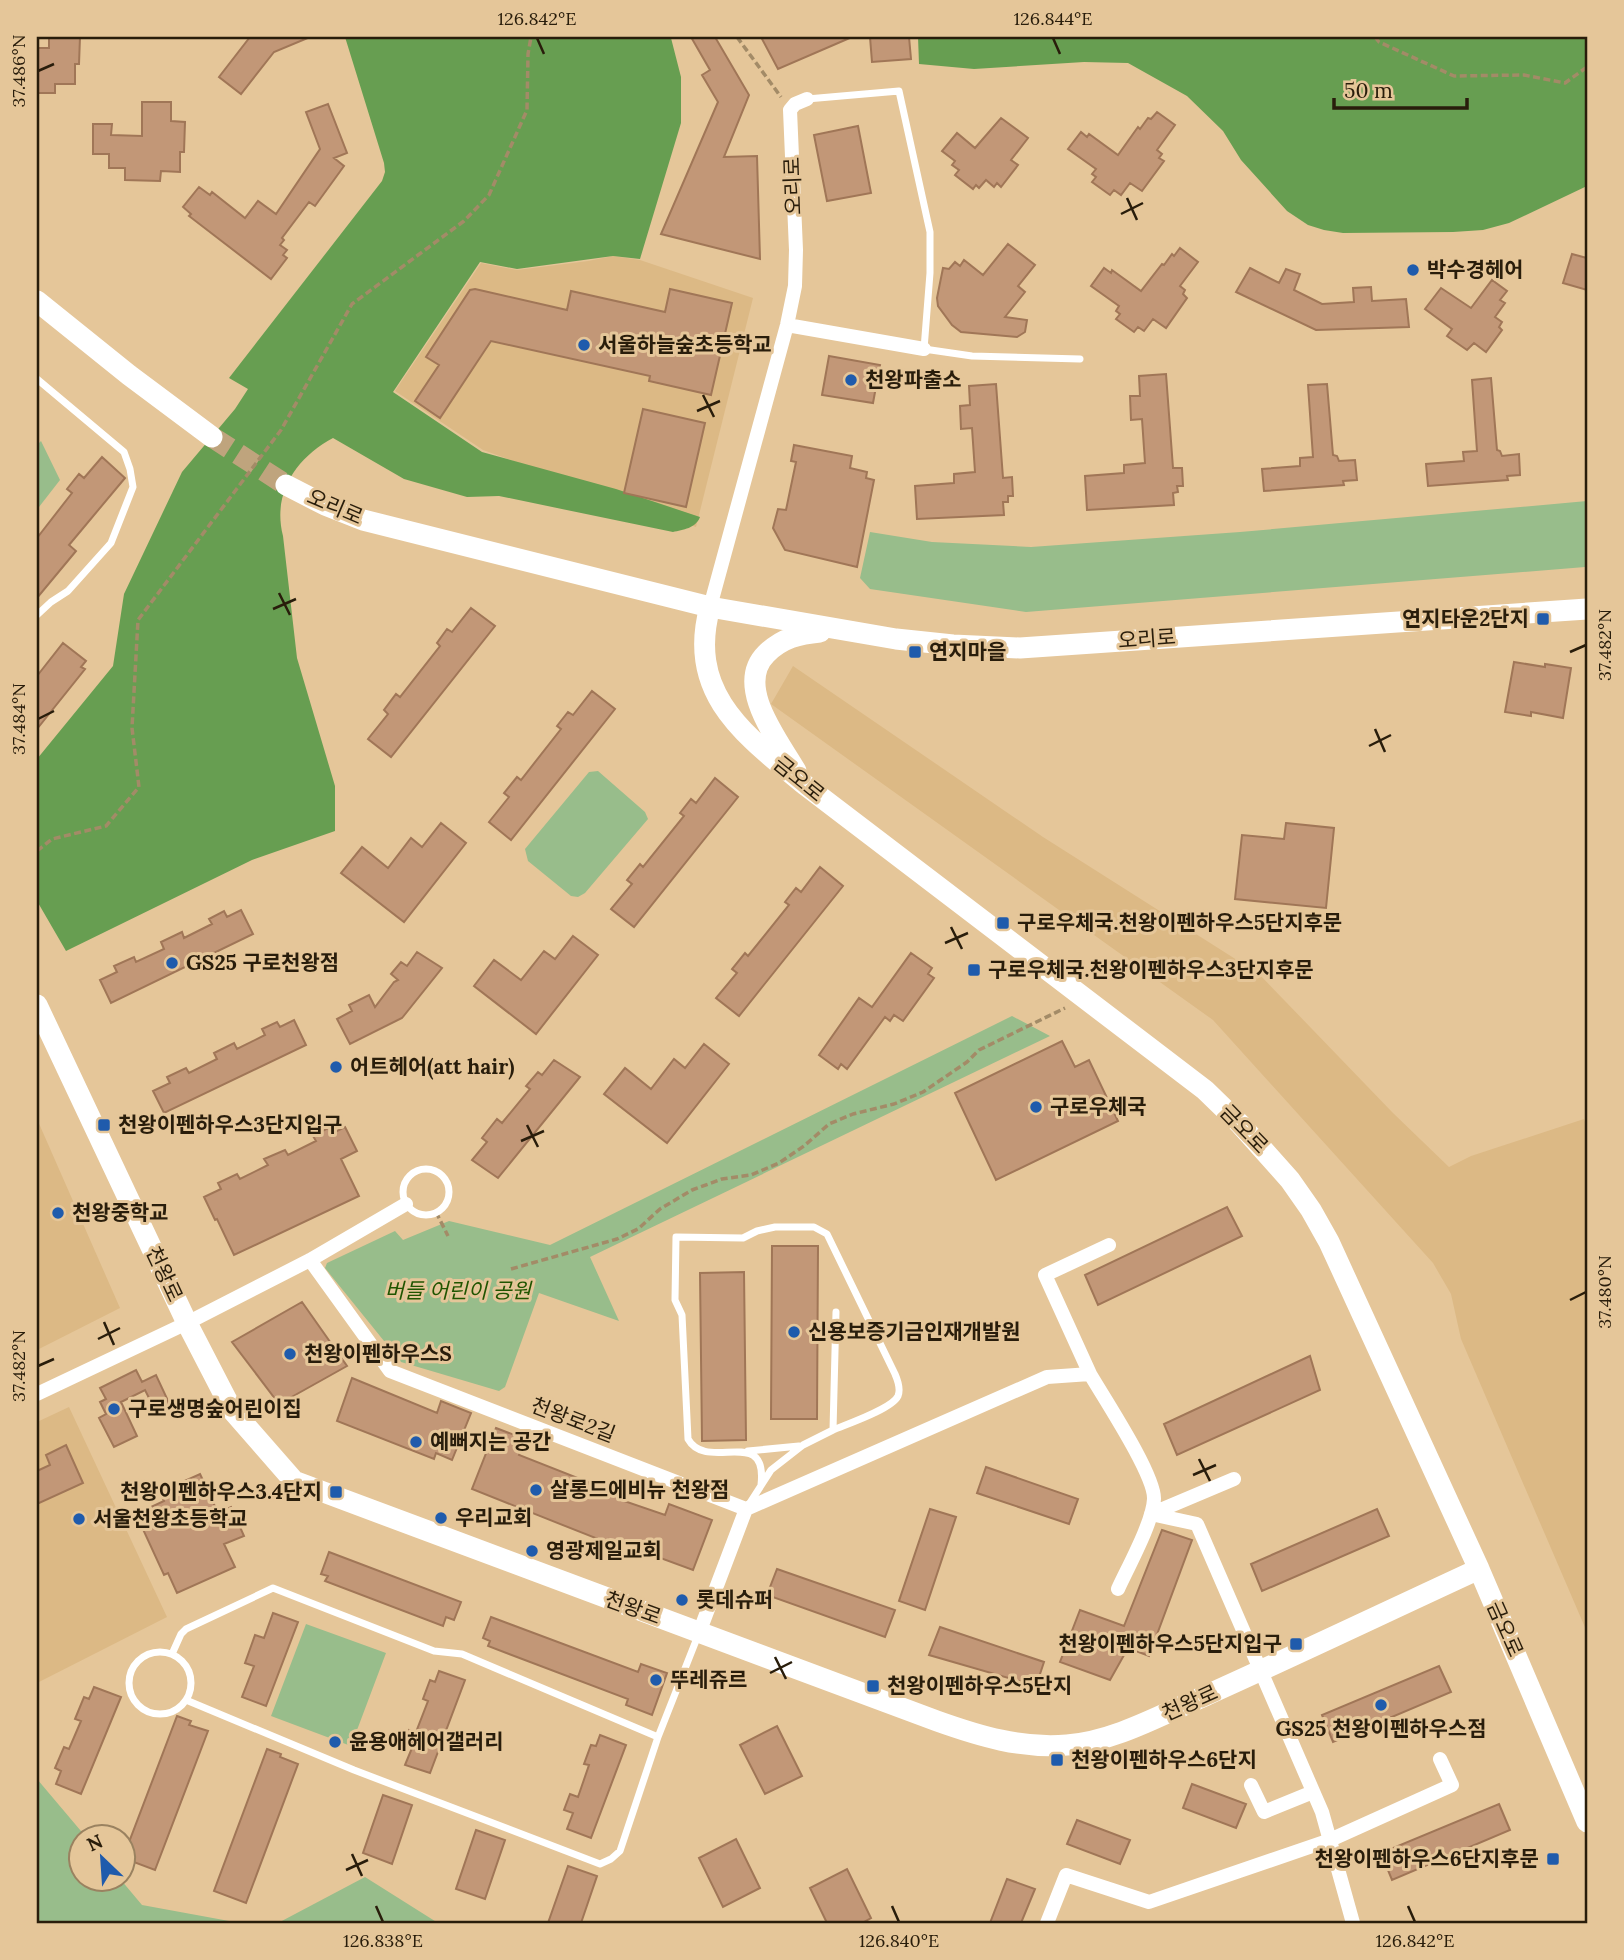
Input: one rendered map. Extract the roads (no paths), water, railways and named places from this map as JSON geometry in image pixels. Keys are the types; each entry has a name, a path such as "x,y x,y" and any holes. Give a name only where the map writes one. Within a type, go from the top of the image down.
{"main road":[{"path":"37,301 212,437"},
{"name":"오리로","path":"286,485 363,520 710,607 836,630 930,643 1020,648 1587,609"},
{"name":"금오로","path":"710,607 704,629 706,670 713,690 736,724 805,785 1205,1090 1265,1150 1311,1210 1348,1280 1479,1569 1587,1822"},
{"path":"805,785 757,701 754,675 761,659 773,646 785,639 800,634 836,630"},
{"name":"천왕로","path":"37,1005 187,1323 232,1410 294,1481 937,1721 985,1737 1033,1746 1096,1741 1126,1731 1479,1569"}],"street":[{"name":"오리로","path":"710,607 787,325 795,286 790,110 795,104 807,99"},
{"path":"787,325 924,349"},
{"path":"37,1394 187,1323 310,1260 406,1204"},
{"path":"1109,1245 1045,1275 1090,1374 1136,1452 1154,1497 1151,1514 1118,1589"},
{"name":"천왕로2길","path":"310,1260 390,1371 746,1509"},
{"path":"699,1633 746,1509 1047,1377 1090,1374"},
{"path":"1151,1514 1234,1479"},
{"path":"1151,1514 1197,1524 1322,1811 1353,1923"},
{"path":"1047,1923 1066,1875 1149,1902 1330,1840 1452,1785 1440,1759"},
{"path":"1251,1785 1264,1812 1313,1792"}],"lane":[{"path":"807,99 900,90 930,232 924,349 972,356 1080,359"},
{"path":"37,379 124,452 133,487 111,543 68,591 51,601 37,615"},
{"path":"431,1169 443,1177 449,1191 445,1205 436,1212 418,1214 406,1204 403,1197 405,1182 416,1171 431,1169"},
{"path":"746,1509 771,1470 803,1445 886,1407 898,1396 895,1374 827,1234 814,1227 775,1227 743,1238 676,1237 675,1300 682,1315 688,1438 691,1444 702,1452 775,1450 803,1445"},
{"path":"833,1430 836,1312"},
{"path":"741,1451 748,1452 760,1462 763,1469 761,1485"},
{"path":"172,1654 186,1629 273,1588 434,1651 462,1654 658,1737"},
{"path":"186,1700 354,1770 600,1864 620,1851 658,1737 699,1633"},
{"path":"162,1652 172,1654 180,1659 190,1674 191,1683 186,1700 169,1713 148,1712 139,1706 133,1697 130,1676 134,1666 141,1658 162,1652"}],"tunnel":[{"path":"212,437 286,485"}],"place":[{"name":"박수경헤어","path":"1413,270"},
{"name":"서울하늘숲초등학교","path":"584,345"},
{"name":"천왕파출소","path":"851,380"},
{"name":"연지타운2단지","path":"1543,619"},
{"name":"연지마을","path":"915,652"},
{"name":"구로우체국.천왕이펜하우스5단지후문","path":"1003,923"},
{"name":"GS25 구로천왕점","path":"172,963"},
{"name":"구로우체국.천왕이펜하우스3단지후문","path":"974,970"},
{"name":"어트헤어(att hair)","path":"336,1067"},
{"name":"구로우체국","path":"1036,1107"},
{"name":"천왕이펜하우스3단지입구","path":"104,1125"},
{"name":"천왕중학교","path":"58,1213"},
{"name":"신용보증기금인재개발원","path":"794,1332"},
{"name":"천왕이펜하우스S","path":"290,1354"},
{"name":"구로생명숲어린이집","path":"114,1409"},
{"name":"예뻐지는 공간","path":"416,1442"},
{"name":"살롱드에비뉴 천왕점","path":"536,1490"},
{"name":"천왕이펜하우스3.4단지","path":"336,1492"},
{"name":"우리교회","path":"441,1518"},
{"name":"서울천왕초등학교","path":"79,1519"},
{"name":"영광제일교회","path":"532,1551"},
{"name":"롯데슈퍼","path":"682,1600"},
{"name":"천왕이펜하우스5단지입구","path":"1296,1644"},
{"name":"뚜레쥬르","path":"656,1680"},
{"name":"천왕이펜하우스5단지","path":"873,1686"},
{"name":"GS25 천왕이펜하우스점","path":"1381,1705"},
{"name":"윤용애헤어갤러리","path":"335,1742"},
{"name":"천왕이펜하우스6단지","path":"1057,1760"},
{"name":"천왕이펜하우스6단지후문","path":"1553,1859"}],"park label":[{"name":"버들 어린이 공원","path":"458,1291"}]}
